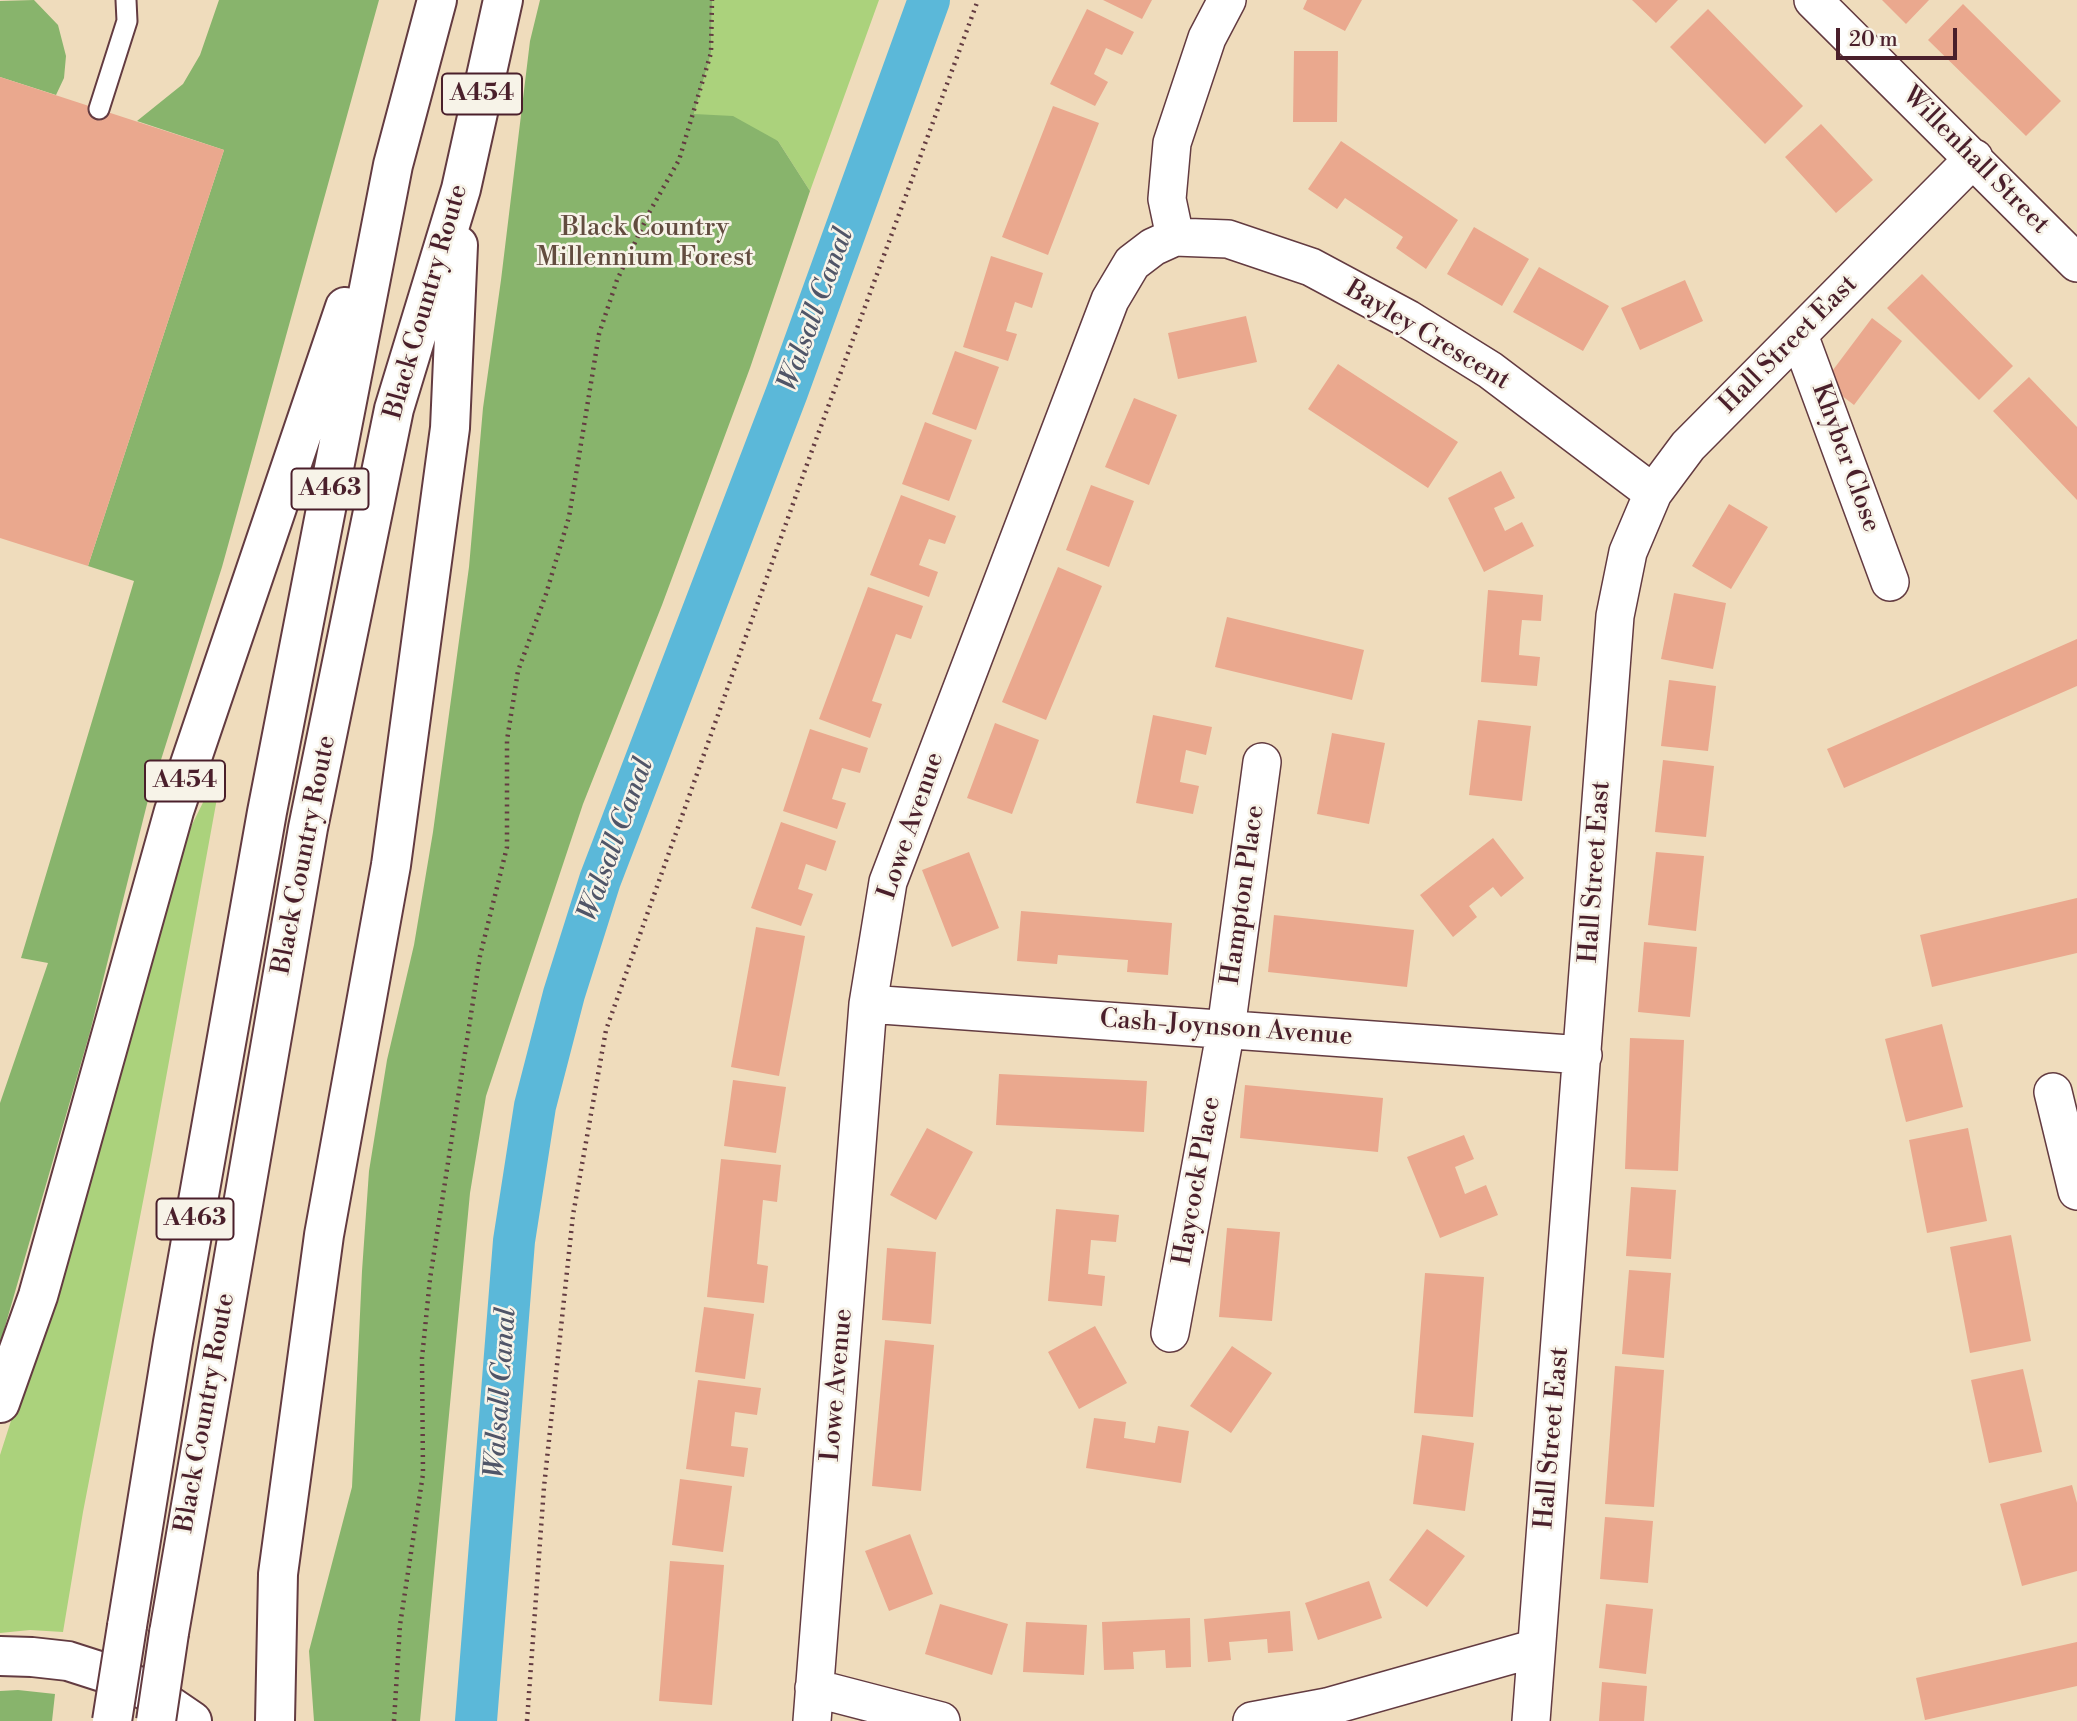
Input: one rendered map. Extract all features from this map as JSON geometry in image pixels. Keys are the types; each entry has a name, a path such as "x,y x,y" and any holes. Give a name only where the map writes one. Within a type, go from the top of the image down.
{"highway":[{"name":"Black Country Route","path":"112,1721 173,1342 267,812 393,165 438,0"},
{"name":"Black Country Route","path":"156,1721 308,828 394,409 461,189 503,0"},
{"name":"A454","path":"0,1403 38,1296 174,811 393,165"},
{"name":"A454","path":"275,1721 280,1560 324,1234 391,865 450,428 461,189"},
{"path":"0,1656 68,1661 121,1678 151,1693 192,1721"}],"street":[{"path":"1175,237 1167,199 1172,143 1207,38 1227,0"},
{"name":"Willenhall Street","path":"1813,0 2077,263"},
{"name":"Hall Street East","path":"1531,1721 1615,616 1628,552 1653,493 1688,446 1974,158"},
{"name":"Bayley Crescent","path":"1175,237 1228,239 1311,267 1408,319 1490,370 1653,493"},
{"name":"Lowe Avenue","path":"813,1705 868,1004 888,883 1110,300 1132,263 1153,247 1175,237"},
{"name":"Khyber Close","path":"1799,335 1890,582"},
{"name":"Hampton Place","path":"1226,1029 1262,762"},
{"name":"Cash-Joynson Avenue","path":"868,1004 1583,1055"},
{"name":"Haycock Place","path":"1170,1333 1226,1029"},
{"path":"2053,1092 2077,1191"},
{"path":"1252,1721 1326,1707 1536,1648"},
{"path":"813,1705 941,1721"}],"lane":[{"path":"99,109 127,21 125,0"}],"path":[{"path":"394,1721 400,1625 423,1474 422,1358 430,1279 480,957 507,847 506,740 518,671 546,594 569,517 599,334 617,280 650,211 680,160 711,53 712,0"},
{"path":"527,1721 544,1487 573,1215 606,1030 810,456 978,0"}],"green space":[{"path":"34,0 58,25 66,56 64,78 56,95 0,77 0,1"},
{"path":"219,0 379,0 222,567 147,804 90,1032 0,1344 0,1103 48,963 21,958 134,581 88,566 224,150 137,121 183,84 200,55"},
{"name":"Black Country Millennium Forest","path":"540,0 712,0 711,53 694,114 733,116 778,141 810,191 750,368 662,605 583,804 486,1096 470,1193 420,1721 314,1721 309,1651 352,1487 369,1171 387,1060 414,945 433,832 469,567 483,408 530,41"},
{"path":"712,0 879,0 810,191 778,141 694,114 711,53"},
{"path":"224,760 83,1512 63,1632 30,1630 0,1633 0,1455 85,1190 179,851"},
{"path":"0,1691 55,1694 52,1721 0,1721"}],"building":[{"path":"1103,0 1152,0 1142,19"},
{"path":"1307,0 1362,0 1345,31 1303,9"},
{"path":"1632,0 1678,0 1656,23"},
{"path":"1882,0 1929,0 1906,24"},
{"path":"1963,4 2061,101 2026,136 1928,40"},
{"path":"1087,9 1134,32 1122,55 1106,48 1094,74 1108,82 1095,106 1050,84"},
{"path":"1708,9 1803,106 1765,144 1670,47"},
{"path":"1294,51 1338,51 1337,122 1293,122"},
{"path":"0,77 224,150 88,566 0,538"},
{"path":"1053,106 1099,123 1048,255 1002,237"},
{"path":"1821,124 1873,180 1836,213 1785,157"},
{"path":"1341,141 1458,220 1426,269 1396,248 1403,237 1345,198 1337,209 1308,189"},
{"path":"1474,227 1529,259 1502,306 1447,274"},
{"path":"991,256 1043,273 1032,308 1015,302 1006,331 1017,334 1008,361 963,347"},
{"path":"1539,267 1609,306 1583,351 1513,312"},
{"path":"1922,274 2013,366 1979,400 1887,308"},
{"path":"1685,280 1703,321 1640,350 1621,308"},
{"path":"1246,316 1257,362 1178,379 1168,333"},
{"path":"1872,318 1902,341 1854,405 1824,382"},
{"path":"955,351 999,367 976,430 932,414"},
{"path":"1338,364 1458,442 1428,488 1308,409"},
{"path":"2029,377 2077,427 2077,500 1993,411"},
{"path":"1134,398 1177,415 1149,485 1105,467"},
{"path":"925,422 972,440 949,501 902,484"},
{"path":"1501,471 1515,498 1494,508 1505,531 1522,522 1534,546 1484,572 1448,498"},
{"path":"1091,485 1134,501 1109,567 1066,550"},
{"path":"901,495 956,516 945,544 929,539 919,565 938,572 929,597 870,575"},
{"path":"1729,504 1768,527 1731,589 1692,566"},
{"path":"1058,567 1102,586 1046,720 1002,702"},
{"path":"868,587 923,606 911,639 896,634 872,701 882,704 870,738 819,719"},
{"path":"1488,590 1543,595 1541,621 1522,620 1520,639 1519,655 1540,657 1537,686 1481,682"},
{"path":"1674,593 1726,603 1713,669 1661,659"},
{"path":"1227,617 1364,650 1352,700 1215,667"},
{"path":"2077,639 2077,686 1844,788 1827,749"},
{"path":"1669,680 1716,686 1708,751 1661,746"},
{"path":"1153,715 1212,727 1206,755 1186,750 1180,782 1199,786 1193,814 1136,803"},
{"path":"1478,720 1531,726 1522,801 1469,795"},
{"path":"995,723 1039,740 1012,814 967,798"},
{"path":"810,729 868,748 860,773 842,768 832,799 846,803 837,829 783,811"},
{"path":"1332,733 1385,743 1369,824 1317,814"},
{"path":"1663,760 1714,766 1706,837 1655,832"},
{"path":"781,822 836,841 826,871 806,864 798,889 813,894 801,926 751,908"},
{"path":"1493,838 1524,878 1501,897 1493,887 1469,906 1477,917 1453,937 1420,895"},
{"path":"969,852 999,928 952,947 922,870"},
{"path":"1656,852 1704,856 1696,931 1648,925"},
{"path":"2077,898 2077,953 1932,987 1920,935"},
{"path":"1021,911 1172,923 1168,975 1127,972 1128,960 1058,955 1057,964 1017,961"},
{"path":"1274,915 1414,930 1407,987 1268,972"},
{"path":"756,927 805,936 779,1076 731,1067"},
{"path":"1644,942 1697,947 1690,1017 1638,1012"},
{"path":"1942,1024 1963,1107 1906,1122 1885,1039"},
{"path":"1630,1038 1684,1040 1678,1171 1625,1169"},
{"path":"999,1074 1147,1081 1144,1132 996,1125"},
{"path":"733,1080 786,1087 776,1153 724,1146"},
{"path":"1245,1085 1383,1098 1378,1152 1240,1138"},
{"path":"927,1128 973,1152 936,1220 890,1195"},
{"path":"1968,1128 1987,1221 1927,1233 1909,1140"},
{"path":"1464,1135 1474,1159 1455,1167 1465,1194 1486,1185 1498,1215 1440,1238 1407,1157"},
{"path":"721,1159 781,1165 777,1202 763,1200 757,1264 768,1266 764,1303 707,1297"},
{"path":"1631,1187 1676,1190 1671,1259 1626,1256"},
{"path":"1056,1209 1119,1215 1116,1242 1091,1240 1088,1274 1105,1276 1102,1306 1048,1301"},
{"path":"1227,1228 1280,1232 1272,1321 1219,1317"},
{"path":"2011,1235 2031,1341 1970,1353 1950,1247"},
{"path":"887,1248 936,1252 931,1324 882,1320"},
{"path":"1629,1270 1671,1273 1664,1358 1622,1354"},
{"path":"1425,1273 1484,1277 1473,1417 1414,1413"},
{"path":"704,1307 754,1314 745,1379 695,1372"},
{"path":"1095,1326 1127,1383 1079,1409 1048,1352"},
{"path":"885,1340 934,1345 921,1491 872,1486"},
{"path":"1232,1346 1272,1373 1231,1433 1190,1406"},
{"path":"1615,1366 1664,1370 1654,1507 1605,1504"},
{"path":"2023,1369 2042,1452 1989,1463 1971,1380"},
{"path":"698,1380 761,1388 757,1415 735,1412 731,1446 748,1448 744,1477 686,1469"},
{"path":"1094,1418 1126,1422 1124,1438 1155,1443 1158,1426 1189,1431 1181,1483 1086,1468"},
{"path":"1422,1435 1474,1443 1465,1511 1413,1504"},
{"path":"680,1479 732,1486 723,1552 672,1545"},
{"path":"2072,1485 2077,1503 2077,1571 2022,1586 2000,1504"},
{"path":"1605,1517 1653,1521 1648,1583 1600,1579"},
{"path":"1427,1529 1465,1556 1427,1607 1389,1580"},
{"path":"910,1534 933,1594 889,1611 865,1551"},
{"path":"670,1561 724,1565 712,1705 659,1701"},
{"path":"1369,1581 1382,1618 1318,1640 1305,1603"},
{"path":"940,1604 1008,1624 992,1675 925,1654"},
{"path":"1606,1604 1653,1609 1646,1674 1599,1668"},
{"path":"1290,1611 1293,1651 1268,1653 1267,1639 1229,1642 1231,1660 1208,1662 1204,1619"},
{"path":"1190,1618 1191,1667 1166,1668 1165,1650 1133,1652 1134,1669 1104,1670 1102,1622"},
{"path":"1026,1622 1087,1625 1084,1675 1023,1672"},
{"path":"2077,1642 2077,1686 1925,1720 1916,1678"},
{"path":"1602,1682 1647,1686 1644,1721 1599,1721"}],"waterway":[{"name":"Walsall Canal","path":"476,1721 514,1241 535,1106 564,994 600,880 787,392 929,0"}]}
